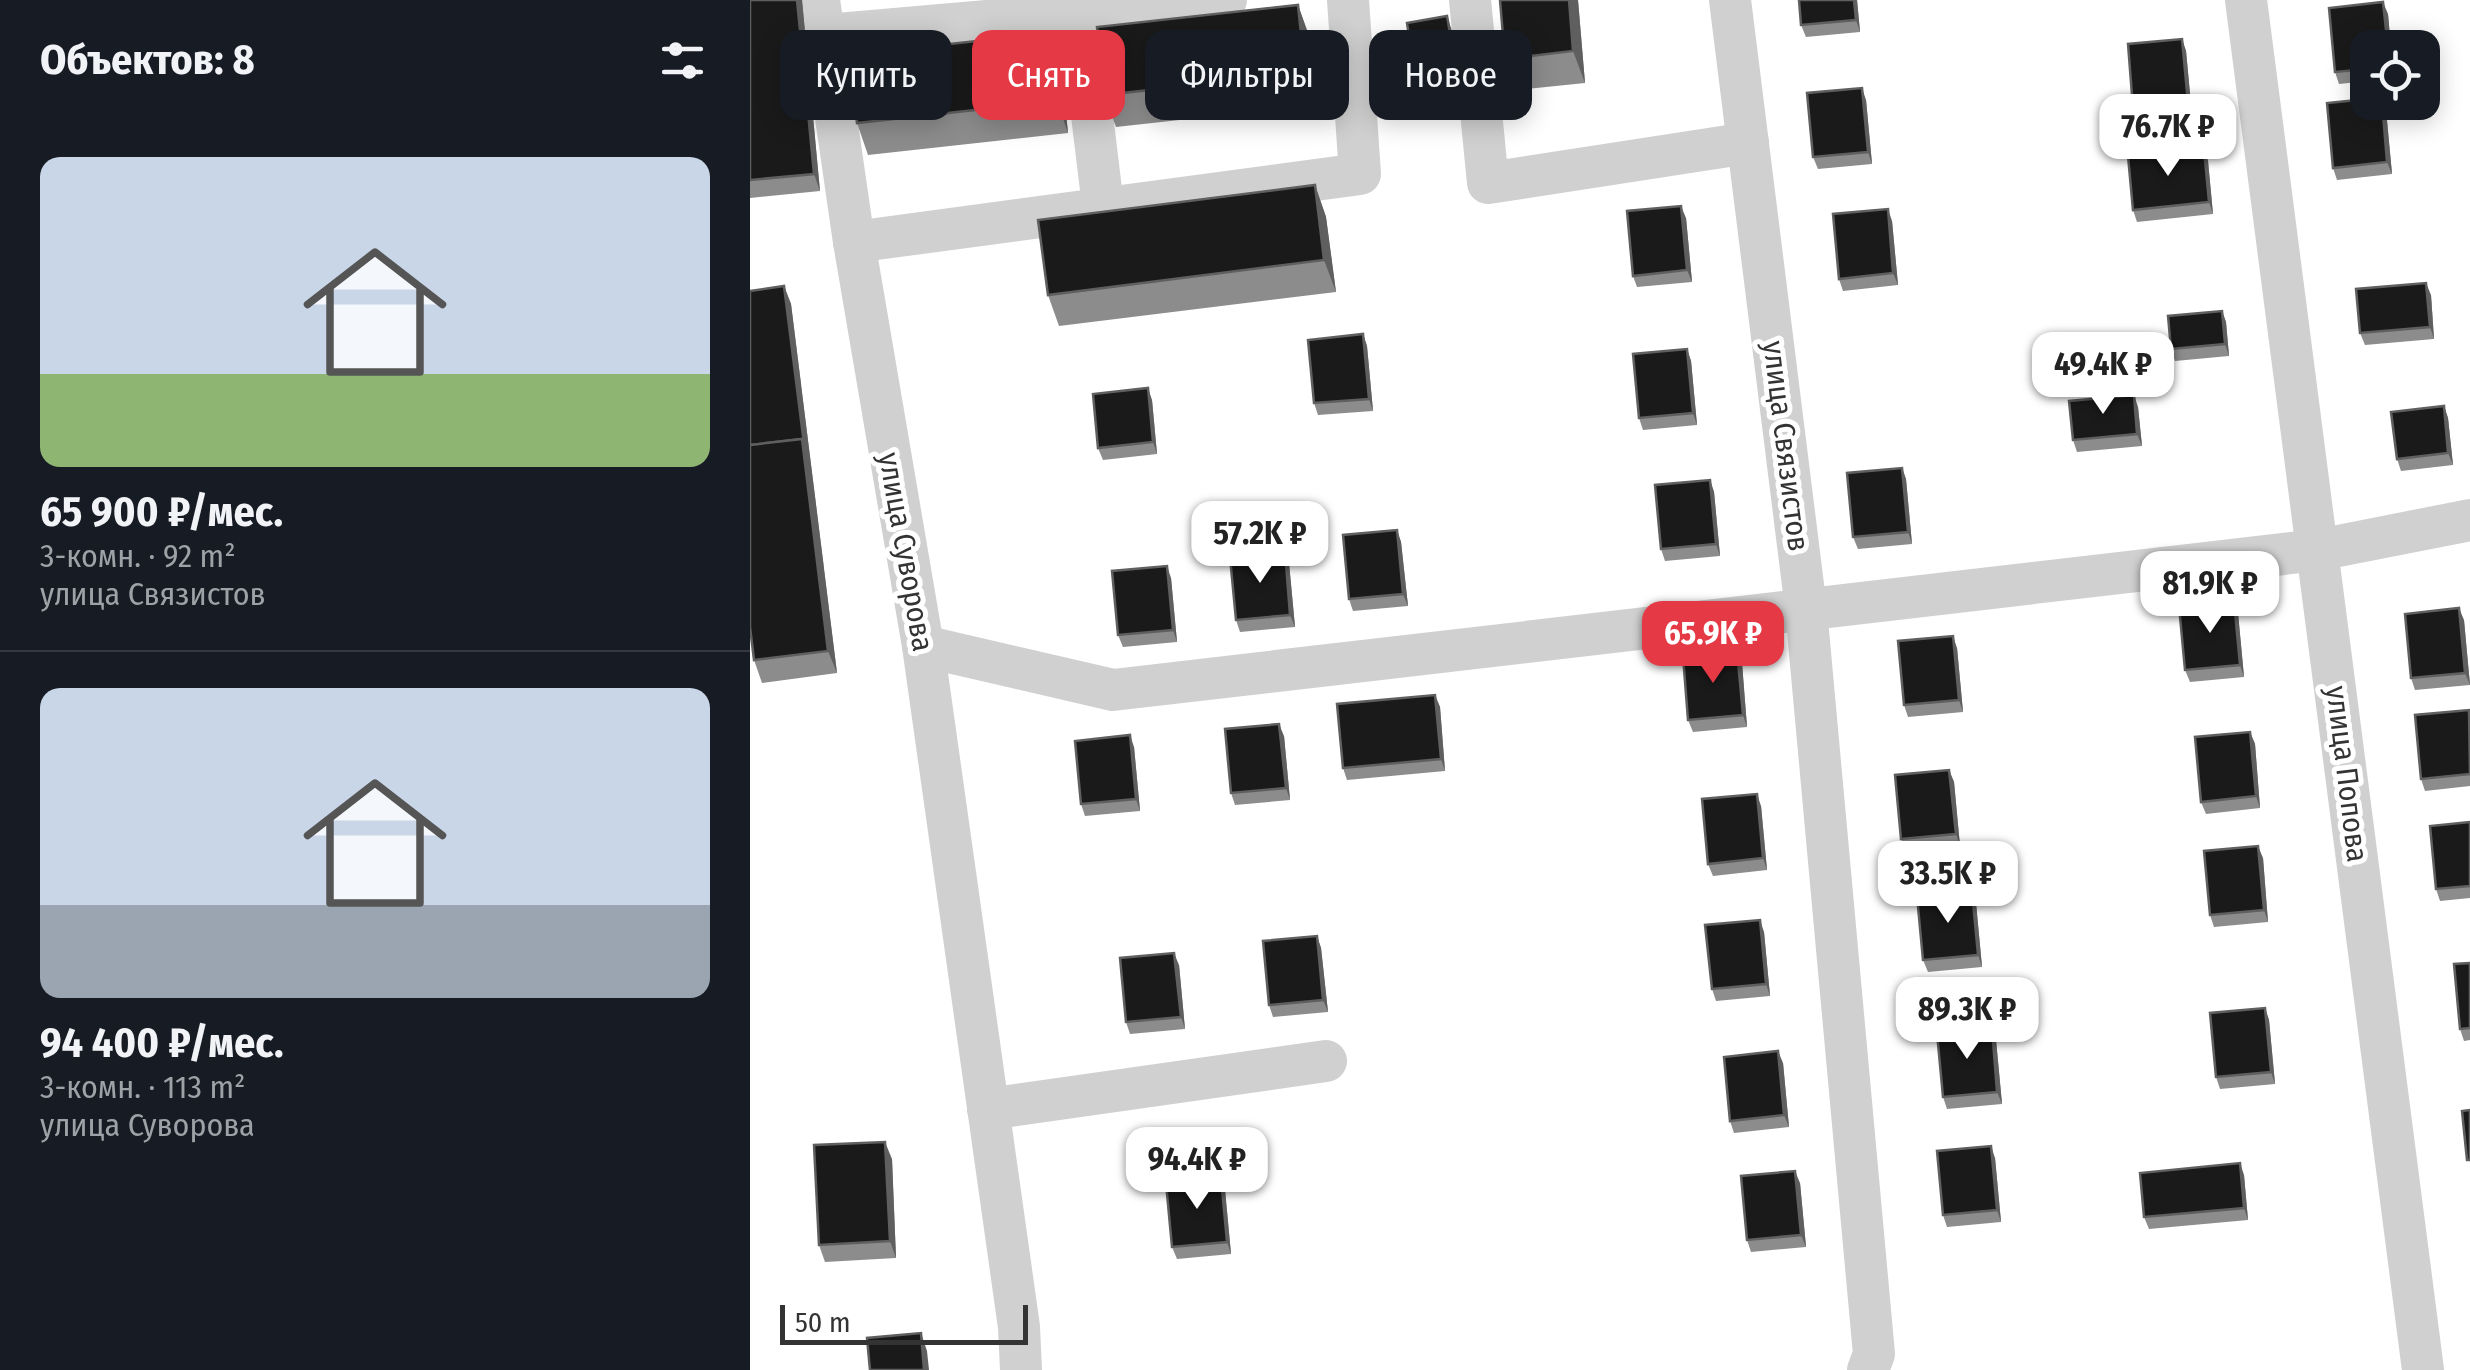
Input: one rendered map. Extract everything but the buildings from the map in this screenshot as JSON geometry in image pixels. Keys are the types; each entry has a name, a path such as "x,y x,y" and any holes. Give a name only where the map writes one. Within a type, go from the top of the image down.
{"street":[{"path":"823,18 1226,0"},
{"path":"854,242 1360,174 1348,0"},
{"path":"1470,0 1488,183 1748,143"},
{"name":"улица Связистов","path":"1730,0 1806,609 1874,1354 1868,1370"},
{"name":"улица Попова","path":"2246,0 2424,1370"},
{"path":"1079,7 1102,206"},
{"name":"улица Суворова","path":"823,18 854,242 923,646 1019,1328 1020,1370"},
{"path":"923,646 1113,690 2318,550 2470,520"},
{"path":"988,1109 1326,1060"}]}
